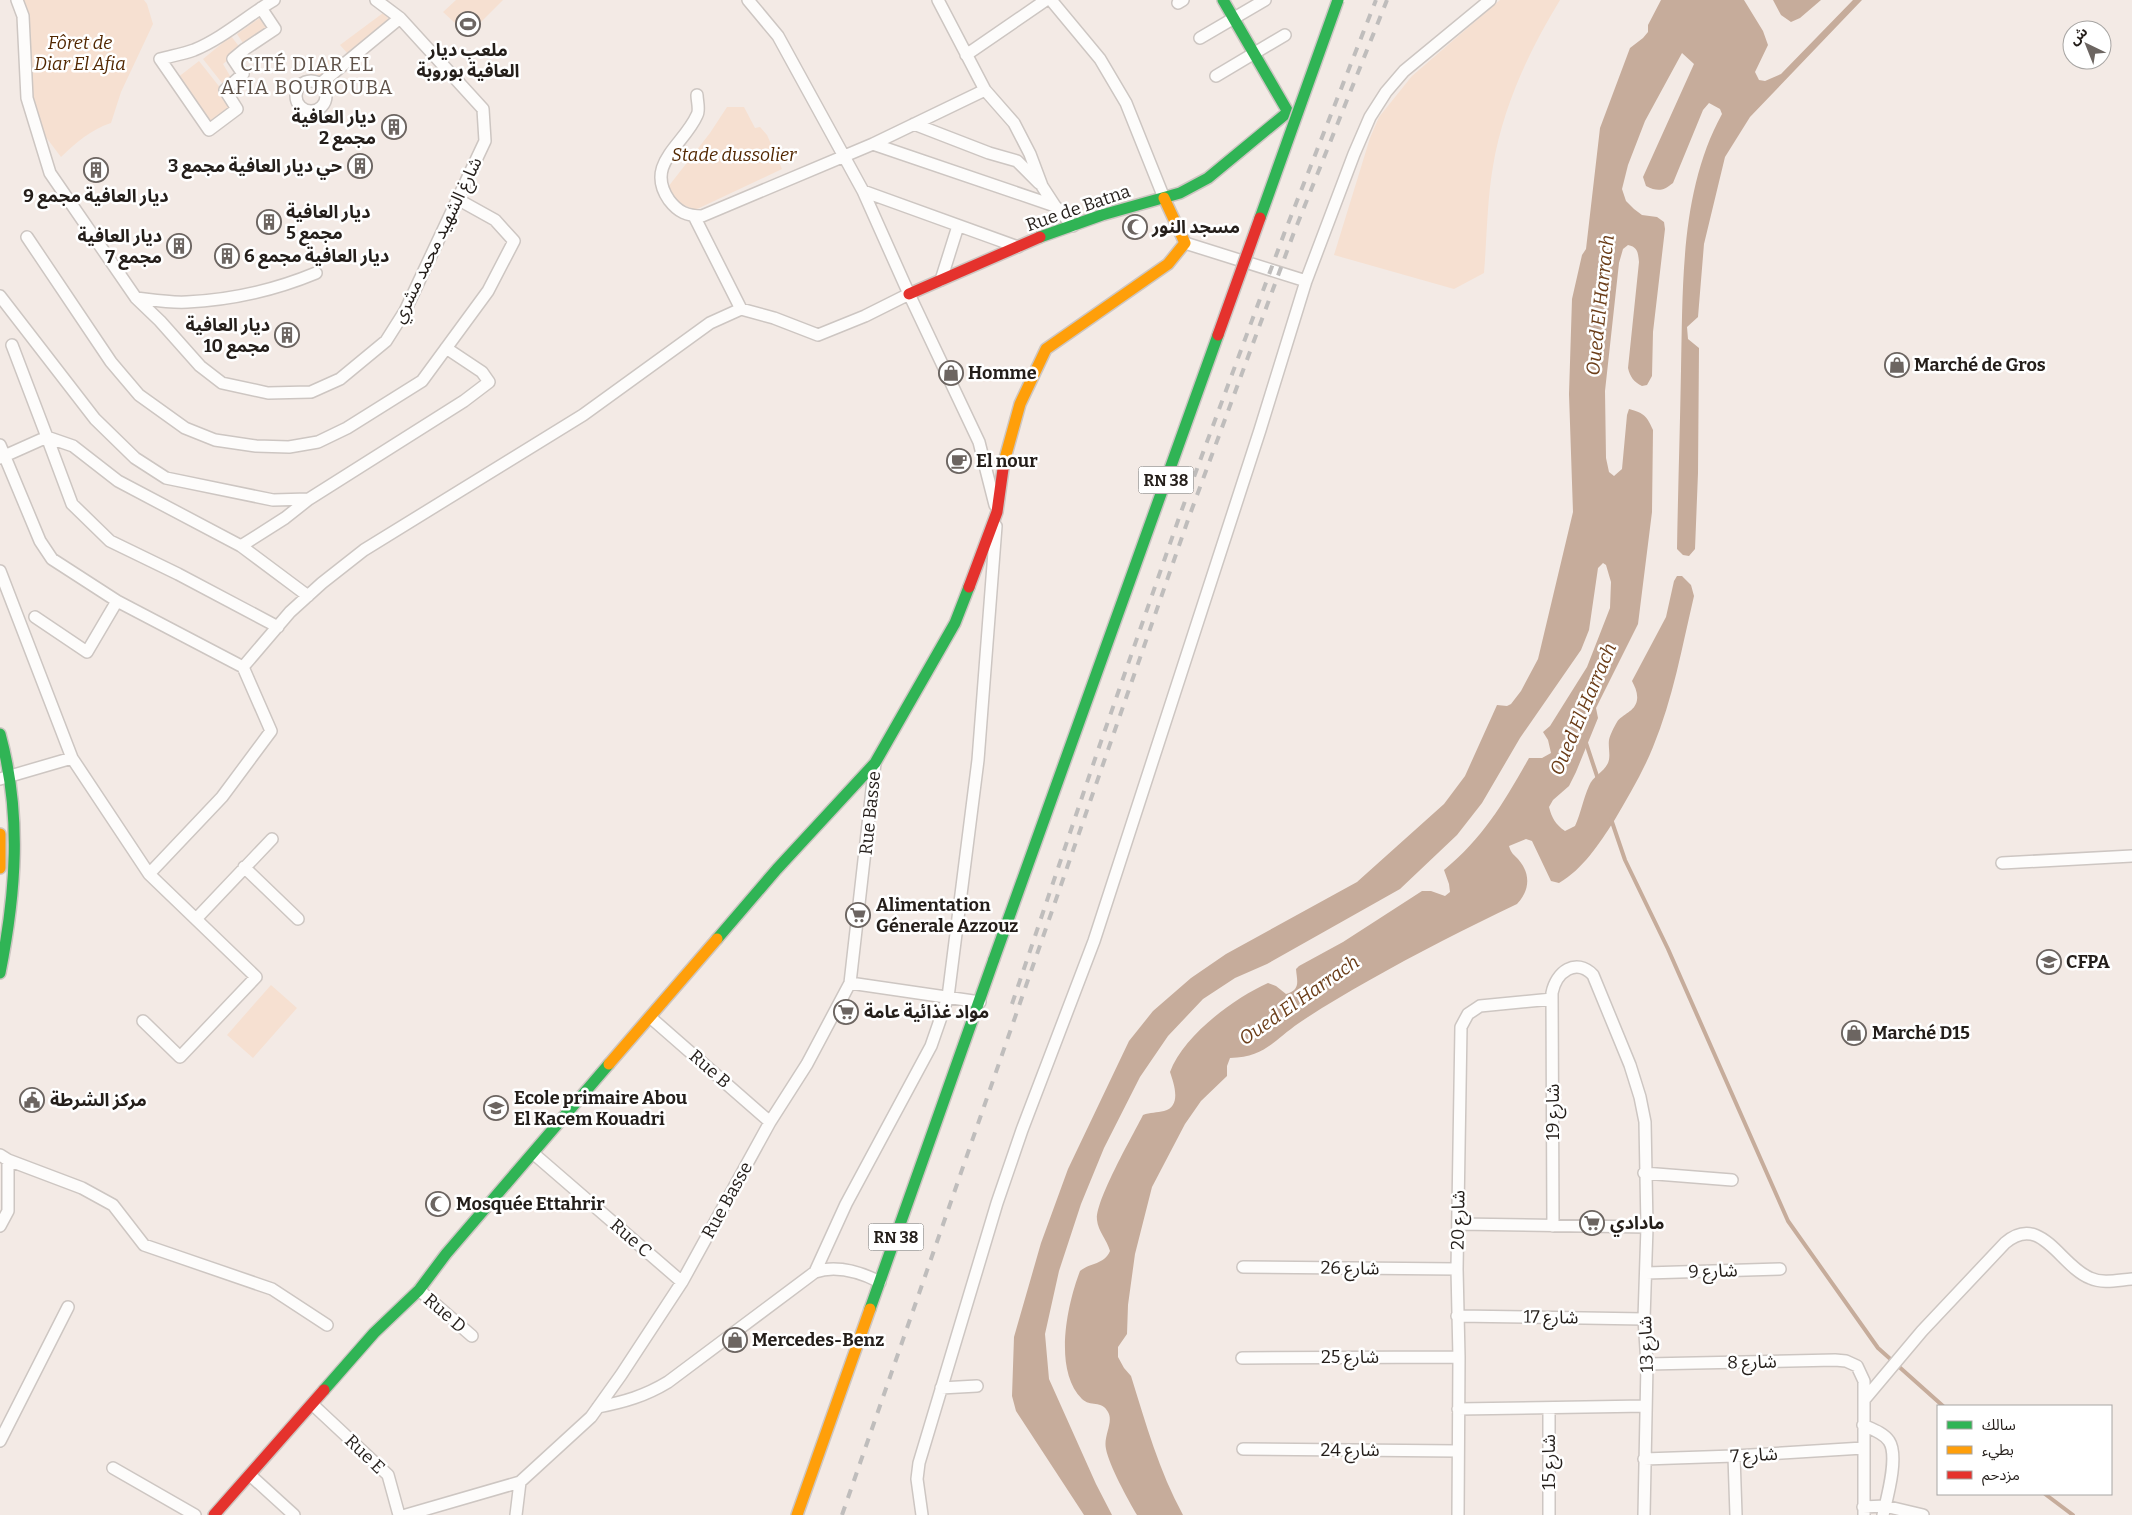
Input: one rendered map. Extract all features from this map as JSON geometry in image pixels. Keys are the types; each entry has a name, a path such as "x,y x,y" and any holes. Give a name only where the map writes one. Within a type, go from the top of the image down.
{"street":[{"name":"شارغ الشهيد محمد مشري","path":"17,0 24,16 27,98 50,173 136,298 160,321 200,366 222,383 268,393 311,392 340,379 386,341 405,312 485,141 483,109 400,18 376,0"},
{"path":"261,8 275,29 233,59 243,74 225,90 236,109 209,130 160,59 194,50 231,29 261,8 274,0"},
{"path":"214,1515 374,1333 419,1290 446,1254 534,1154 777,869 875,763 954,623 997,512 979,442 863,192 778,36 748,0"},
{"path":"938,0 985,90 1014,123 1030,154 1042,186"},
{"path":"966,55 1046,0"},
{"path":"1051,0 1100,59 1126,103 1164,198 1185,243 1306,281"},
{"path":"1223,0 1254,52"},
{"path":"1200,38 1265,0"},
{"name":"RN 38","path":"797,1515 1338,0"},
{"path":"922,1515 917,1479 919,1463 1003,1185 1094,941 1257,440 1306,281 1354,154 1370,117 1386,92 1404,71 1425,52 1490,0"},
{"path":"320,84 400,18"},
{"path":"1216,76 1285,35"},
{"name":"Rue de Batna","path":"741,309 774,318 818,335 865,316 909,294 1018,247 1073,226 1180,193 1208,178 1288,112 1254,52"},
{"path":"697,95 698,113 662,167 660,178 667,197 676,209 694,216 702,216 844,154 872,144 985,90"},
{"path":"914,124 1017,161 1042,186 1055,206 1073,226"},
{"path":"872,144 1055,206"},
{"path":"863,192 1018,247"},
{"path":"27,237 111,362 139,395 185,428 215,440 256,446 290,447 318,442 385,406 422,381 488,291 514,241 495,220 459,200"},
{"path":"243,667 308,596 364,550 583,415 710,324 741,309 694,216"},
{"path":"941,280 958,226"},
{"path":"815,1272 846,1204 931,1046 948,997 978,760 997,512 1004,463 1020,404 1046,349 1168,264 1185,243"},
{"path":"136,298 185,302 234,297 286,286 316,273"},
{"path":"0,296 95,419 135,458 166,478 192,485 273,500 309,499"},
{"path":"12,345 72,504 110,541 178,574 278,627"},
{"path":"241,546 285,518 309,499 464,401 489,382 482,372 446,348"},
{"path":"2,457 46,437 73,446 118,481 241,546 308,596"},
{"path":"0,445 2,457 40,541 52,559 117,601 243,667 271,731 222,797 149,874"},
{"path":"0,570 72,758 149,874 256,977 180,1057 142,1021"},
{"path":"35,617 87,652 117,601"},
{"path":"0,734 5,777 15,830 11,914 0,973"},
{"path":"5,777 72,758"},
{"name":"Rue Basse","path":"406,1515 520,1482 578,1430 598,1407 621,1376 682,1282 770,1122 807,1064 850,983 875,763"},
{"path":"0,834 0,868"},
{"path":"196,919 272,838"},
{"path":"2002,863 2132,856"},
{"path":"244,867 298,920"},
{"name":"شارع 13","path":"1552,999 1556,981 1569,968 1582,967 1593,975 1630,1065 1640,1097 1646,1142 1644,1173 1646,1227 1644,1319 1647,1364 1644,1515"},
{"path":"850,983 980,1002"},
{"name":"شارع 20","path":"1458,1515 1459,1357 1457,1270 1461,1034 1463,1020 1480,1006 1552,999"},
{"name":"شارع 19","path":"1552,999 1553,1226"},
{"name":"Rue B","path":"650,1017 770,1122"},
{"name":"Rue C","path":"534,1154 682,1282"},
{"path":"0,1226 8,1211 4,1158 82,1188 113,1205 144,1246 272,1289 327,1325"},
{"path":"1644,1173 1732,1180"},
{"path":"1458,1224 1646,1227"},
{"path":"1923,1515 1884,1510 1864,1511 1863,1448 1864,1400 1922,1331 2005,1243 2018,1234 2035,1234 2042,1238 2077,1270 2089,1278 2103,1281 2132,1279"},
{"name":"شارع 26","path":"1243,1267 1457,1270"},
{"path":"598,1407 634,1399 668,1382 815,1272 824,1269 842,1270 863,1274 880,1282"},
{"name":"شارع 9","path":"1646,1273 1780,1269"},
{"name":"Rue D","path":"419,1290 472,1336"},
{"path":"0,1441 68,1307"},
{"name":"شارع 17","path":"1457,1316 1644,1319"},
{"name":"شارع 25","path":"1242,1358 1459,1357"},
{"name":"شارع 8","path":"1647,1364 1846,1361 1857,1366 1863,1377 1864,1400"},
{"path":"941,1388 977,1386"},
{"name":"Rue E","path":"312,1404 388,1475 399,1515"},
{"name":"شارع 15","path":"1458,1409 1646,1406"},
{"name":"شارع 15","path":"1549,1409 1549,1515"},
{"path":"1863,1425 1882,1434 1892,1447 1893,1458 1884,1510"},
{"name":"شارع 7","path":"1644,1459 1734,1456 1863,1448"},
{"name":"شارع 24","path":"1243,1449 1457,1451"},
{"path":"1734,1456 1736,1515"},
{"path":"113,1468 194,1515"},
{"path":"250,1475 294,1515"},
{"path":"516,1515 520,1482"}],"green space":[{"name":"Fôret de Diar El Afia","path":"24,0 144,0 153,24 121,92 111,123 78,141 61,157 36,124 29,81"},
{"name":"ملعب ديار العافية بوروبة","path":"456,0 503,0 468,35 443,12"},
{"path":"1500,0 1560,0 1528,59 1503,122 1491,179 1484,273 1454,289 1334,255 1370,138 1379,117 1412,76"},
{"path":"383,13 388,17 387,23 348,54 340,45"},
{"path":"261,17 270,29 245,46 237,34"},
{"path":"231,36 241,49 223,64 233,81 226,88 203,59"},
{"path":"336,55 341,60 320,77 316,73 295,90 297,103 306,114 303,118 296,109 293,100 292,96 295,87 298,82"},
{"path":"199,61 222,90 231,110 212,126 177,78"},
{"name":"Stade dussolier","path":"727,107 744,107 755,128 760,127 767,135 782,169 695,210 679,203 668,187 710,133"},
{"path":"271,985 297,1008 253,1058 227,1035"}],"water":[{"name":"Oued El Harrach","path":"1661,0 1744,0 1763,31 1768,45 1755,72 1759,80 1765,81 1781,74 1853,0 1862,0 1750,117 1725,157 1704,244 1698,317 1687,327 1688,339 1699,348 1695,549 1689,556 1683,555 1677,549 1682,305 1686,239 1698,174 1708,143 1722,114 1720,109 1709,103 1703,110 1673,183 1666,188 1657,190 1646,186 1643,177 1694,64 1682,53 1645,121 1628,165 1622,189 1626,201 1642,215 1657,217 1664,222 1665,229 1653,332 1652,376 1647,385 1642,386 1635,381 1631,377 1628,368 1639,262 1636,249 1628,245 1623,249 1619,263 1605,391 1606,458 1609,472 1614,476 1622,469 1629,409 1638,412 1649,421 1653,430 1652,512 1638,624 1596,708 1598,718 1576,772 1569,786 1553,800 1549,807 1556,823 1565,831 1575,826 1591,783 1608,763 1611,733 1619,719 1636,704 1637,695 1632,681 1666,617 1674,581 1677,576 1682,576 1691,585 1694,596 1676,673 1660,729 1645,766 1614,821 1576,871 1559,883 1551,881 1532,841 1526,839 1509,846 1527,876 1526,888 1517,904 1423,951 1359,986 1307,1017 1268,1047 1252,1055 1230,1058 1227,1066 1227,1076 1201,1101 1185,1124 1152,1187 1135,1254 1128,1305 1127,1334 1118,1347 1118,1357 1131,1376 1160,1464 1183,1515 1137,1515 1119,1482 1106,1449 1105,1444 1110,1416 1103,1406 1089,1403 1082,1399 1073,1387 1065,1355 1067,1319 1080,1271 1104,1259 1110,1251 1097,1220 1102,1198 1115,1168 1143,1115 1164,1111 1173,1104 1175,1094 1170,1072 1177,1058 1198,1032 1225,1008 1268,983 1276,986 1286,994 1291,992 1297,984 1296,969 1299,966 1343,942 1422,891 1431,891 1445,896 1450,892 1444,870 1482,832 1502,804 1529,758 1542,758 1551,753 1548,740 1543,732 1550,726 1587,667 1610,608 1611,582 1606,565 1603,563 1598,568 1589,630 1581,650 1520,738 1482,803 1457,835 1400,889 1267,964 1235,978 1203,999 1168,1036 1140,1077 1104,1148 1081,1204 1059,1271 1045,1334 1049,1379 1112,1515 1084,1515 1016,1411 1012,1396 1014,1337 1041,1243 1068,1169 1129,1041 1153,1011 1191,978 1226,954 1357,882 1444,804 1465,776 1497,705 1507,706 1511,704 1521,691 1538,659 1573,512 1569,394 1572,299 1582,255 1586,249 1600,128 1630,48 1648,32 1648,25"},
{"path":"1773,0 1821,0 1800,18 1791,22 1781,15"}],"waterway":[{"name":"Oued El Harrach","path":"1585,740 1598,779"},
{"path":"1611,819 1625,860 1668,949 1788,1221 1878,1348 1942,1405"},
{"path":"2046,1495 2073,1515"}],"railway":[{"path":"1012,1004 1181,512 1284,234 1376,0"},
{"path":"842,1515 1189,517 1293,235 1387,0"}],"traffic: fast":[{"path":"1040,237 1102,215 1180,193 1208,178 1288,112 1223,0"},
{"path":"1260,218 1338,0"},
{"path":"994,959 1218,335"},
{"path":"717,939 777,869 875,763 955,623 969,587"},
{"path":"0,734 12,794 14,824 13,883 0,973"},
{"path":"870,1309 994,959"},
{"path":"324,1390 374,1333 419,1290 446,1254 609,1064"}],"traffic: slow":[{"path":"1004,462 1020,404 1046,349 1168,264 1185,243 1164,198"},
{"path":"0,834 0,868"},
{"path":"609,1064 717,939"},
{"path":"797,1515 870,1309"}],"traffic: jam":[{"path":"1218,335 1260,218"},
{"path":"909,294 1040,237"},
{"path":"969,587 997,512 1004,462"},
{"path":"214,1515 324,1390"}],"place":[{"name":"ملعب ديار العافية بوروبة","path":"468,24"},
{"name":"ديار العافية مجمع 2","path":"394,127"},
{"name":"حي ديار العافية مجمع 3","path":"360,166"},
{"name":"ديار العافية مجمع 9","path":"96,170"},
{"name":"ديار العافية مجمع 5","path":"269,222"},
{"name":"مسجد النور","path":"1135,227"},
{"name":"ديار العافية مجمع 7","path":"179,246"},
{"name":"ديار العافية مجمع 6","path":"227,256"},
{"name":"ديار العافية مجمع 10","path":"287,335"},
{"name":"Marché de Gros","path":"1897,365"},
{"name":"Homme","path":"951,373"},
{"name":"El nour","path":"959,461"},
{"name":"Alimentation Génerale Azzouz","path":"858,915"},
{"name":"CFPA","path":"2049,962"},
{"name":"مواد غذائية عامة","path":"846,1012"},
{"name":"Marché D15","path":"1854,1033"},
{"name":"مركز الشرطة","path":"32,1100"},
{"name":"Ecole primaire Abou El Kacem Kouadri","path":"496,1108"},
{"name":"Mosquée Ettahrir","path":"438,1204"},
{"name":"مادادي","path":"1592,1223"},
{"name":"Mercedes-Benz","path":"735,1340"}],"district":[{"name":"CITÉ DIAR EL AFIA BOUROUBA","path":"307,76"}]}
